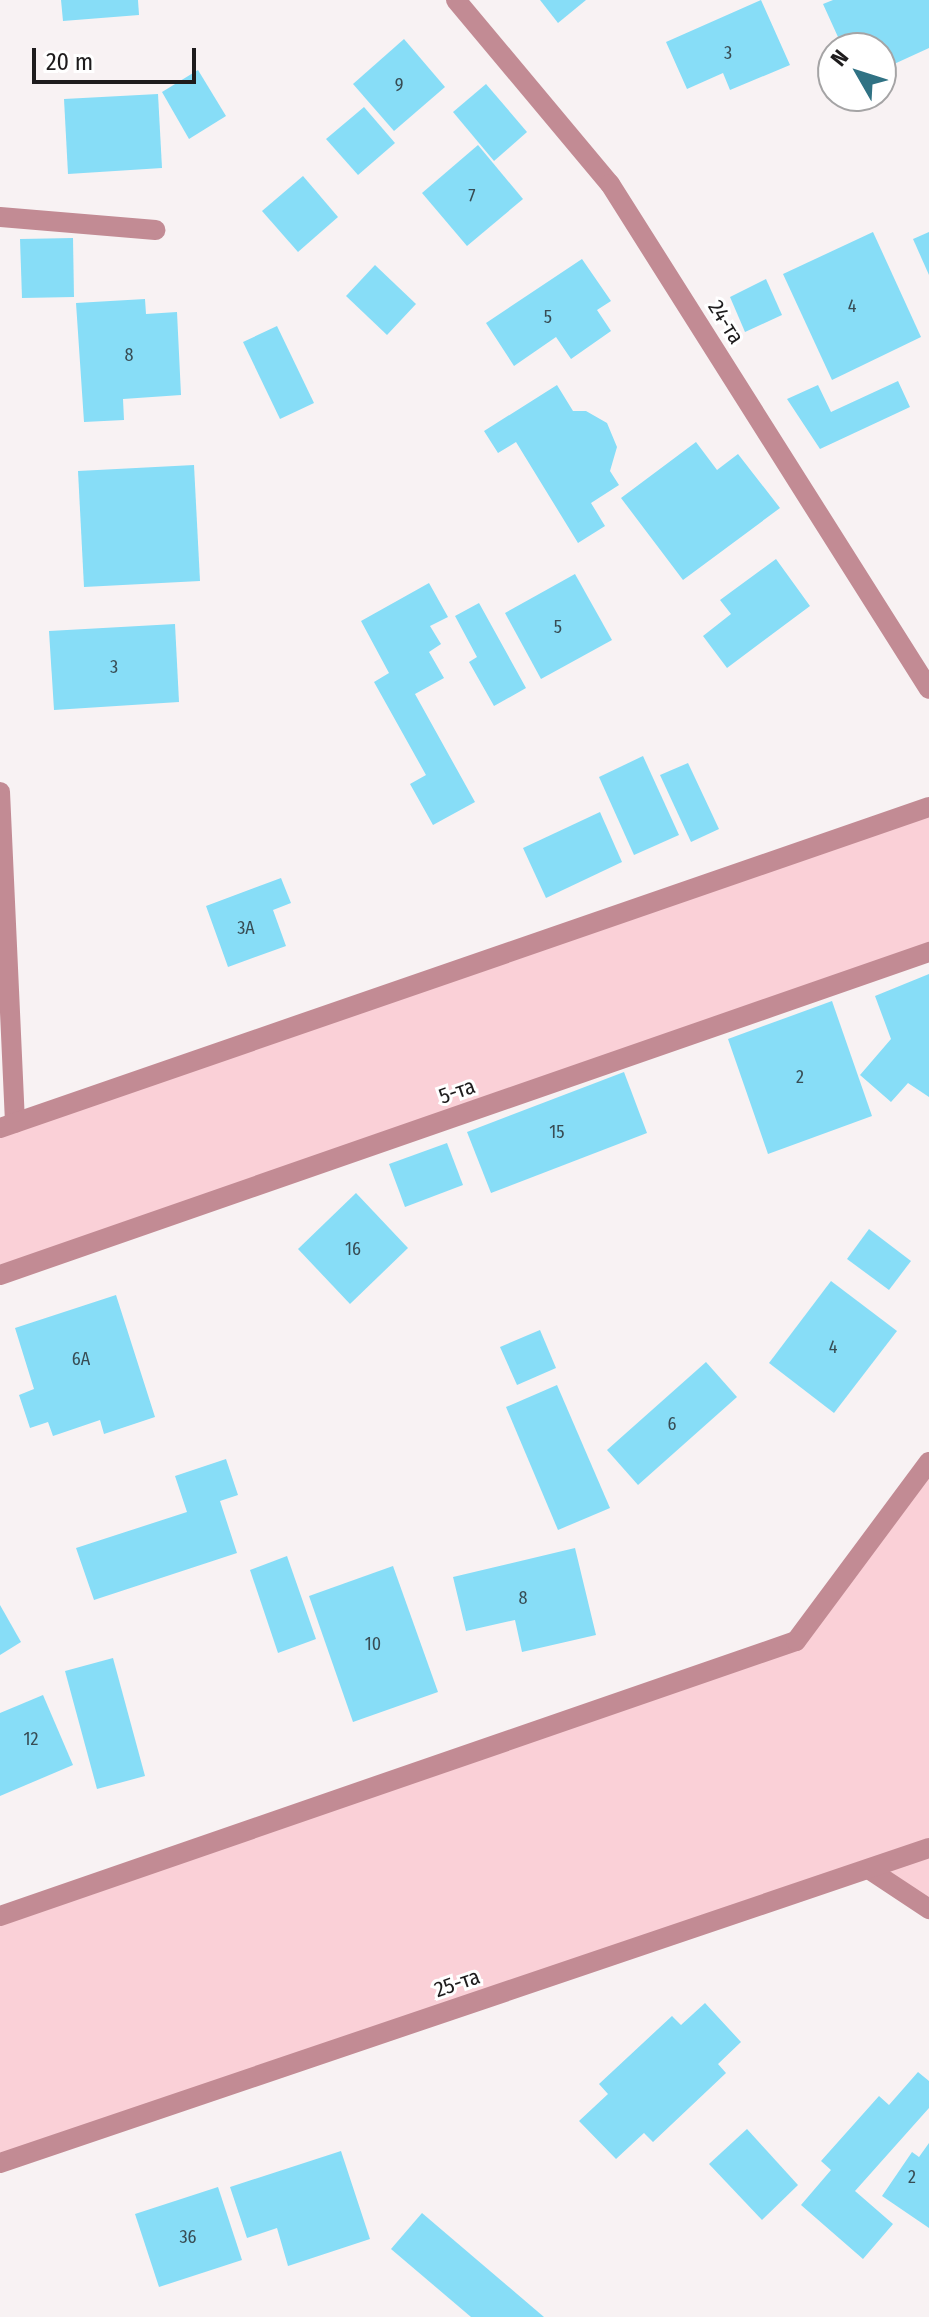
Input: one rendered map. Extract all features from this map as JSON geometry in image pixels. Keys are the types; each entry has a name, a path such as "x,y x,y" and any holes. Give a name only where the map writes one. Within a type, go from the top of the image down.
{"street":[{"name":"24-та","path":"456,0 610,184 929,689"},
{"path":"0,217 155,230"},
{"path":"0,792 7,1126 929,807"},
{"name":"5-та","path":"0,1275 929,952"},
{"path":"0,1916 796,1641 929,1462"},
{"name":"25-та","path":"0,2163 929,1848"},
{"path":"870,1870 929,1909"}],"shaded area":[{"path":"929,807 929,952 0,1275 0,1128"},
{"path":"929,1462 929,1909 870,1870 0,2163 0,1916 796,1642"}],"building":[{"path":"61,0 138,0 139,15 63,21"},
{"path":"540,0 586,0 558,23"},
{"path":"761,0 790,65 730,90 723,73 687,89 666,42"},
{"path":"833,0 929,0 929,48 897,63 897,32 836,32 823,4"},
{"path":"404,39 445,87 394,131 353,84"},
{"path":"198,70 226,116 189,139 162,92"},
{"path":"486,84 527,132 494,161 453,112"},
{"path":"158,94 162,168 68,174 64,99"},
{"path":"364,107 395,143 358,175 326,139"},
{"path":"478,145 523,199 467,246 422,193"},
{"path":"303,176 338,217 298,252 262,211"},
{"path":"873,232 921,337 832,380 783,274"},
{"path":"929,232 929,275 913,239"},
{"path":"73,238 74,297 22,298 20,239"},
{"path":"582,259 611,301 597,310 611,331 571,359 556,337 514,366 486,323"},
{"path":"375,265 416,304 387,335 346,296"},
{"path":"766,279 782,315 745,332 730,297"},
{"path":"145,299 146,314 177,312 181,395 123,399 124,420 84,422 76,303"},
{"path":"277,326 314,403 280,419 243,342"},
{"path":"898,381 910,407 820,449 787,399 818,385 831,412"},
{"path":"557,385 573,411 586,411 607,423 617,447 610,471 619,485 591,503 605,526 578,543 516,442 498,453 484,431"},
{"path":"696,442 717,470 738,454 780,508 683,580 621,498"},
{"path":"194,465 200,581 84,587 78,471"},
{"path":"776,559 810,606 727,668 703,636 731,614 720,600"},
{"path":"575,574 612,640 541,679 505,613"},
{"path":"429,583 448,617 430,626 441,644 429,652 444,678 415,694 475,802 433,825 410,784 426,775 374,682 389,673 361,621"},
{"path":"479,603 526,688 494,706 469,662 477,657 455,616"},
{"path":"175,624 179,702 54,710 49,631"},
{"path":"643,756 679,835 634,855 599,777"},
{"path":"688,763 719,829 691,842 660,775"},
{"path":"600,812 622,862 546,898 523,848"},
{"path":"281,878 291,903 273,910 286,946 228,967 206,906"},
{"path":"929,974 929,1097 908,1083 891,1102 860,1075 891,1039 875,996"},
{"path":"832,1001 872,1116 768,1154 728,1039"},
{"path":"624,1072 647,1133 491,1193 467,1132"},
{"path":"447,1143 463,1185 405,1207 389,1164"},
{"path":"356,1193 408,1248 350,1304 298,1249"},
{"path":"869,1229 911,1261 889,1290 847,1259"},
{"path":"831,1281 897,1331 834,1413 769,1363"},
{"path":"116,1295 155,1417 104,1434 100,1420 53,1436 48,1422 30,1428 19,1395 34,1389 15,1328"},
{"path":"540,1330 556,1368 517,1385 500,1347"},
{"path":"706,1362 737,1397 638,1485 607,1450"},
{"path":"557,1385 610,1508 558,1530 506,1407"},
{"path":"226,1459 238,1495 220,1501 237,1553 94,1600 76,1548 187,1512 175,1476"},
{"path":"575,1548 596,1635 522,1652 515,1620 466,1631 453,1577"},
{"path":"287,1556 316,1639 278,1653 250,1570"},
{"path":"393,1566 438,1692 353,1722 309,1596"},
{"path":"0,1605 21,1642 0,1655"},
{"path":"113,1658 145,1776 97,1789 65,1671"},
{"path":"43,1695 73,1765 0,1796 0,1713"},
{"path":"705,2003 741,2042 718,2064 726,2073 653,2142 644,2133 616,2159 579,2121 608,2094 599,2084 672,2016 681,2025"},
{"path":"918,2072 929,2081 929,2108 855,2191 893,2224 863,2259 801,2205 831,2170 821,2161 879,2096 889,2105"},
{"path":"747,2129 798,2185 762,2220 709,2164"},
{"path":"929,2143 929,2228 882,2196 912,2152 919,2157"},
{"path":"341,2151 370,2239 288,2266 277,2228 247,2238 230,2187"},
{"path":"218,2187 242,2260 159,2287 135,2214"},
{"path":"422,2213 544,2317 471,2317 391,2249"}]}
